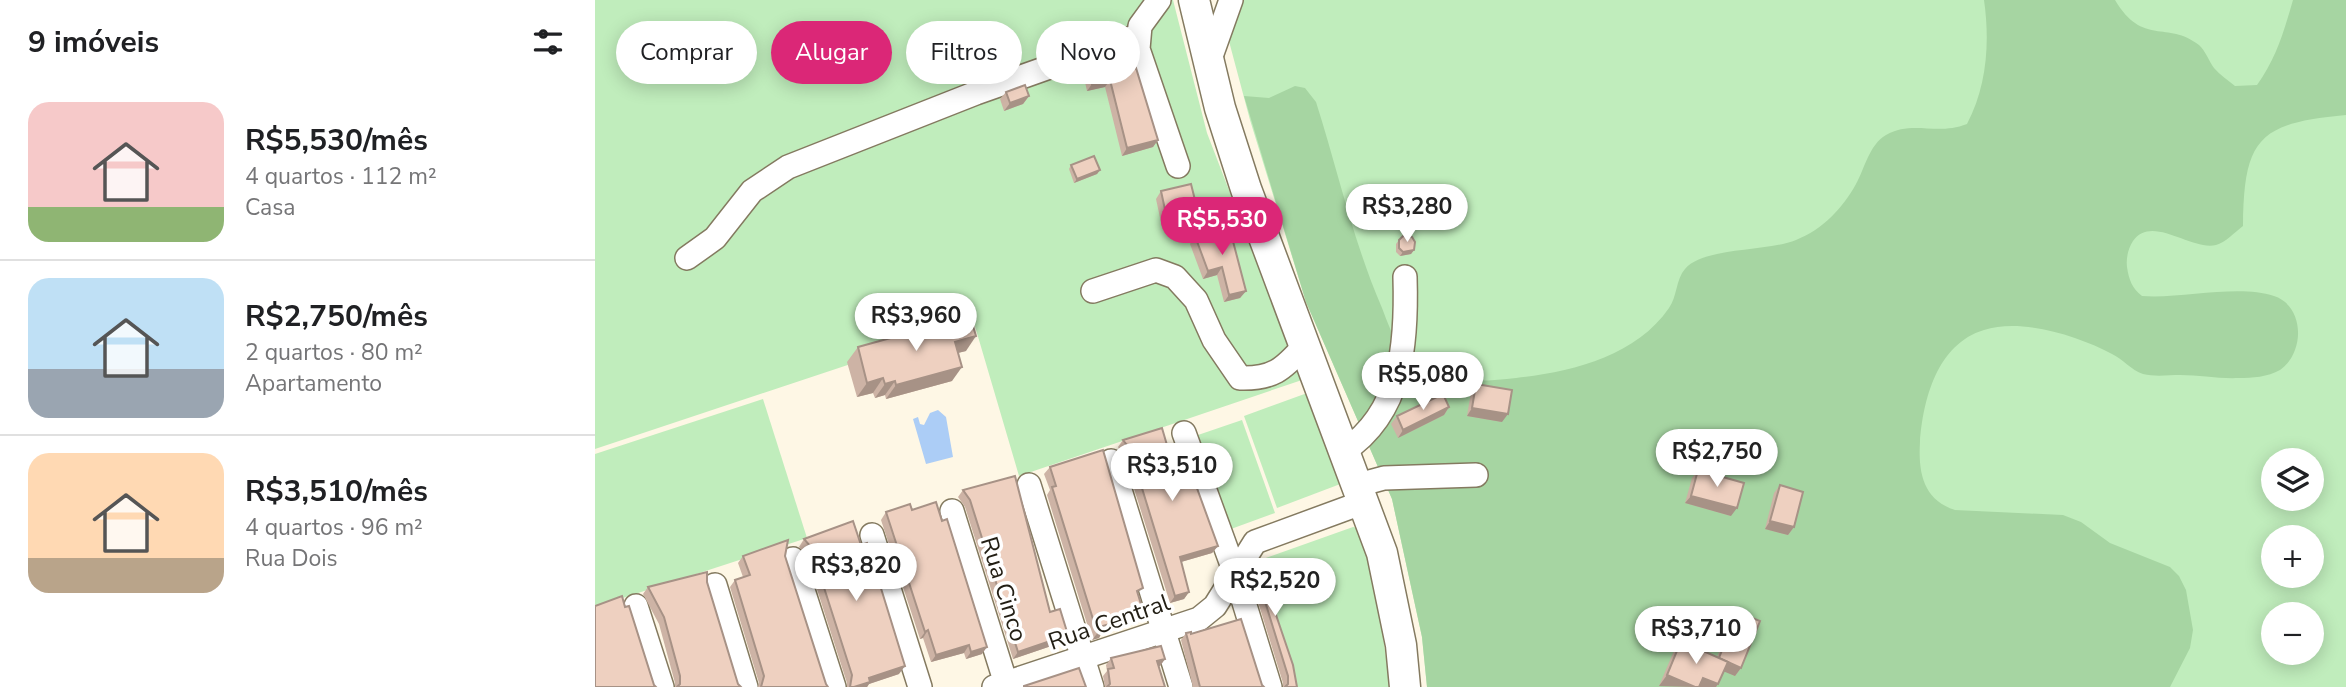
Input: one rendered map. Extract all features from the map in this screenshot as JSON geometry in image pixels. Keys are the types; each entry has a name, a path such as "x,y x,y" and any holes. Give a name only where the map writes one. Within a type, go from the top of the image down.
{"main road":[{"path":"1194,0 1245,189 1382,553 1405,687"}],"street":[{"path":"1140,26 1159,0"},
{"path":"1209,62 1231,0"},
{"path":"1140,55 1178,166"},
{"path":"687,258 715,238 751,191 788,167 1036,72"},
{"path":"1093,291 1156,270 1175,277 1196,300 1215,340 1240,378 1262,379 1286,366 1304,346"},
{"path":"1344,452 1371,429 1388,404 1395,386 1403,342 1405,277"},
{"path":"1184,433 1235,573 1270,687"},
{"path":"1111,461 1181,687"},
{"name":"Rua Central","path":"1002,686 1206,615 1216,606 1250,546 1361,494 1384,478 1476,475"},
{"path":"1028,485 1092,687"},
{"name":"Rua Cinco","path":"952,511 1002,686"},
{"path":"872,535 920,687"},
{"path":"793,559 834,687"},
{"path":"716,585 746,687"},
{"path":"636,606 662,687"}],"green space":[{"path":"595,0 1173,0 1207,133 1302,380 1019,476 974,323 595,449"},
{"path":"1218,0 2346,0 2346,687 1427,687 1422,637 1392,499 1306,302 1250,120"},
{"path":"1984,0 2115,0 2135,23 2155,31 2176,34 2199,45 2214,68 2235,86 2257,85 2264,75 2283,34 2293,0 2346,0 2346,115 2293,123 2275,131 2262,141 2253,155 2247,173 2243,226 2223,242 2206,245 2150,231 2133,241 2127,257 2130,280 2142,296 2244,291 2274,296 2284,301 2292,309 2298,330 2294,353 2280,370 2265,376 2232,378 2148,375 2135,370 2112,354 2067,335 2015,326 1999,327 1968,337 1955,348 1935,376 1929,392 1920,442 1920,465 1925,484 1936,500 1955,510 2063,515 2081,522 2110,543 2170,567 2179,576 2186,590 2193,630 2190,648 2170,687 1427,687 1422,637 1392,499 1306,302 1244,96 1269,98 1295,86 1305,88 1316,102 1372,283 1396,341 1403,350 1428,369 1455,379 1485,381 1516,378 1580,366 1620,350 1638,339 1655,325 1669,308 1682,273 1694,262 1720,253 1784,244 1815,230 1845,202 1871,151 1886,135 1906,129 1945,129 1967,124 1983,79 1987,48"},
{"path":"1310,392 1343,483 1277,508 1244,416"},
{"path":"763,399 807,538 595,607 595,454"},
{"path":"1242,420 1275,513 1231,529 1198,435"},
{"path":"1353,527 1358,528 1371,549 1390,687 1293,687 1263,559"}],"water":[{"path":"938,410 946,417 953,457 926,464 913,419 918,417 920,424 924,425 930,413"}],"building":[{"path":"1140,81 1158,140 1127,148 1111,84 1140,84"},
{"path":"1025,85 1029,96 1010,103 1006,92"},
{"path":"1094,156 1100,170 1077,179 1071,165"},
{"path":"1191,184 1198,212 1167,219 1161,191"},
{"path":"1229,226 1246,291 1229,295 1222,267 1208,271 1195,236"},
{"path":"1403,236 1412,237 1415,242 1414,250 1403,252 1399,248 1399,240"},
{"path":"970,316 976,336 955,342 962,367 896,385 895,381 885,384 883,378 867,383 858,347"},
{"path":"1476,384 1512,390 1508,414 1472,408"},
{"path":"1443,394 1449,407 1403,430 1397,416"},
{"path":"1162,428 1169,452 1182,447 1218,546 1180,557 1189,592 1175,596 1130,449 1123,440"},
{"path":"1103,450 1143,588 1137,591 1144,614 1103,626 1104,630 1097,632 1052,487 1056,486 1050,467"},
{"path":"1698,470 1744,483 1737,508 1691,496"},
{"path":"1015,476 1050,612 1060,609 1068,635 1018,652 970,500 963,490"},
{"path":"1780,485 1803,492 1794,527 1770,521"},
{"path":"936,502 942,521 947,519 987,647 971,652 969,645 936,655 928,630 925,632 886,512 910,504 912,510"},
{"path":"853,521 861,545 867,543 905,666 869,678 870,682 850,687 852,675 811,547 804,539"},
{"path":"788,540 785,556 828,687 761,687 764,676 735,580 750,575 743,556"},
{"path":"1270,562 1278,608 1274,609 1293,665 1297,687 1285,687 1288,684 1288,676 1255,569"},
{"path":"707,572 707,582 741,687 677,687 680,684 680,676 664,617 648,587"},
{"path":"622,596 625,607 629,606 656,687 595,687 595,606"},
{"path":"1737,612 1760,621 1741,668 1719,658"},
{"path":"1241,619 1264,687 1200,687 1186,633 1191,634"},
{"path":"1681,641 1728,662 1718,684 1703,678 1699,687 1695,687 1667,675"},
{"path":"1161,646 1165,659 1157,661 1165,687 1107,687 1110,684 1108,669 1114,668 1111,658"},
{"path":"1079,668 1086,687 1024,687 1024,686"}]}
